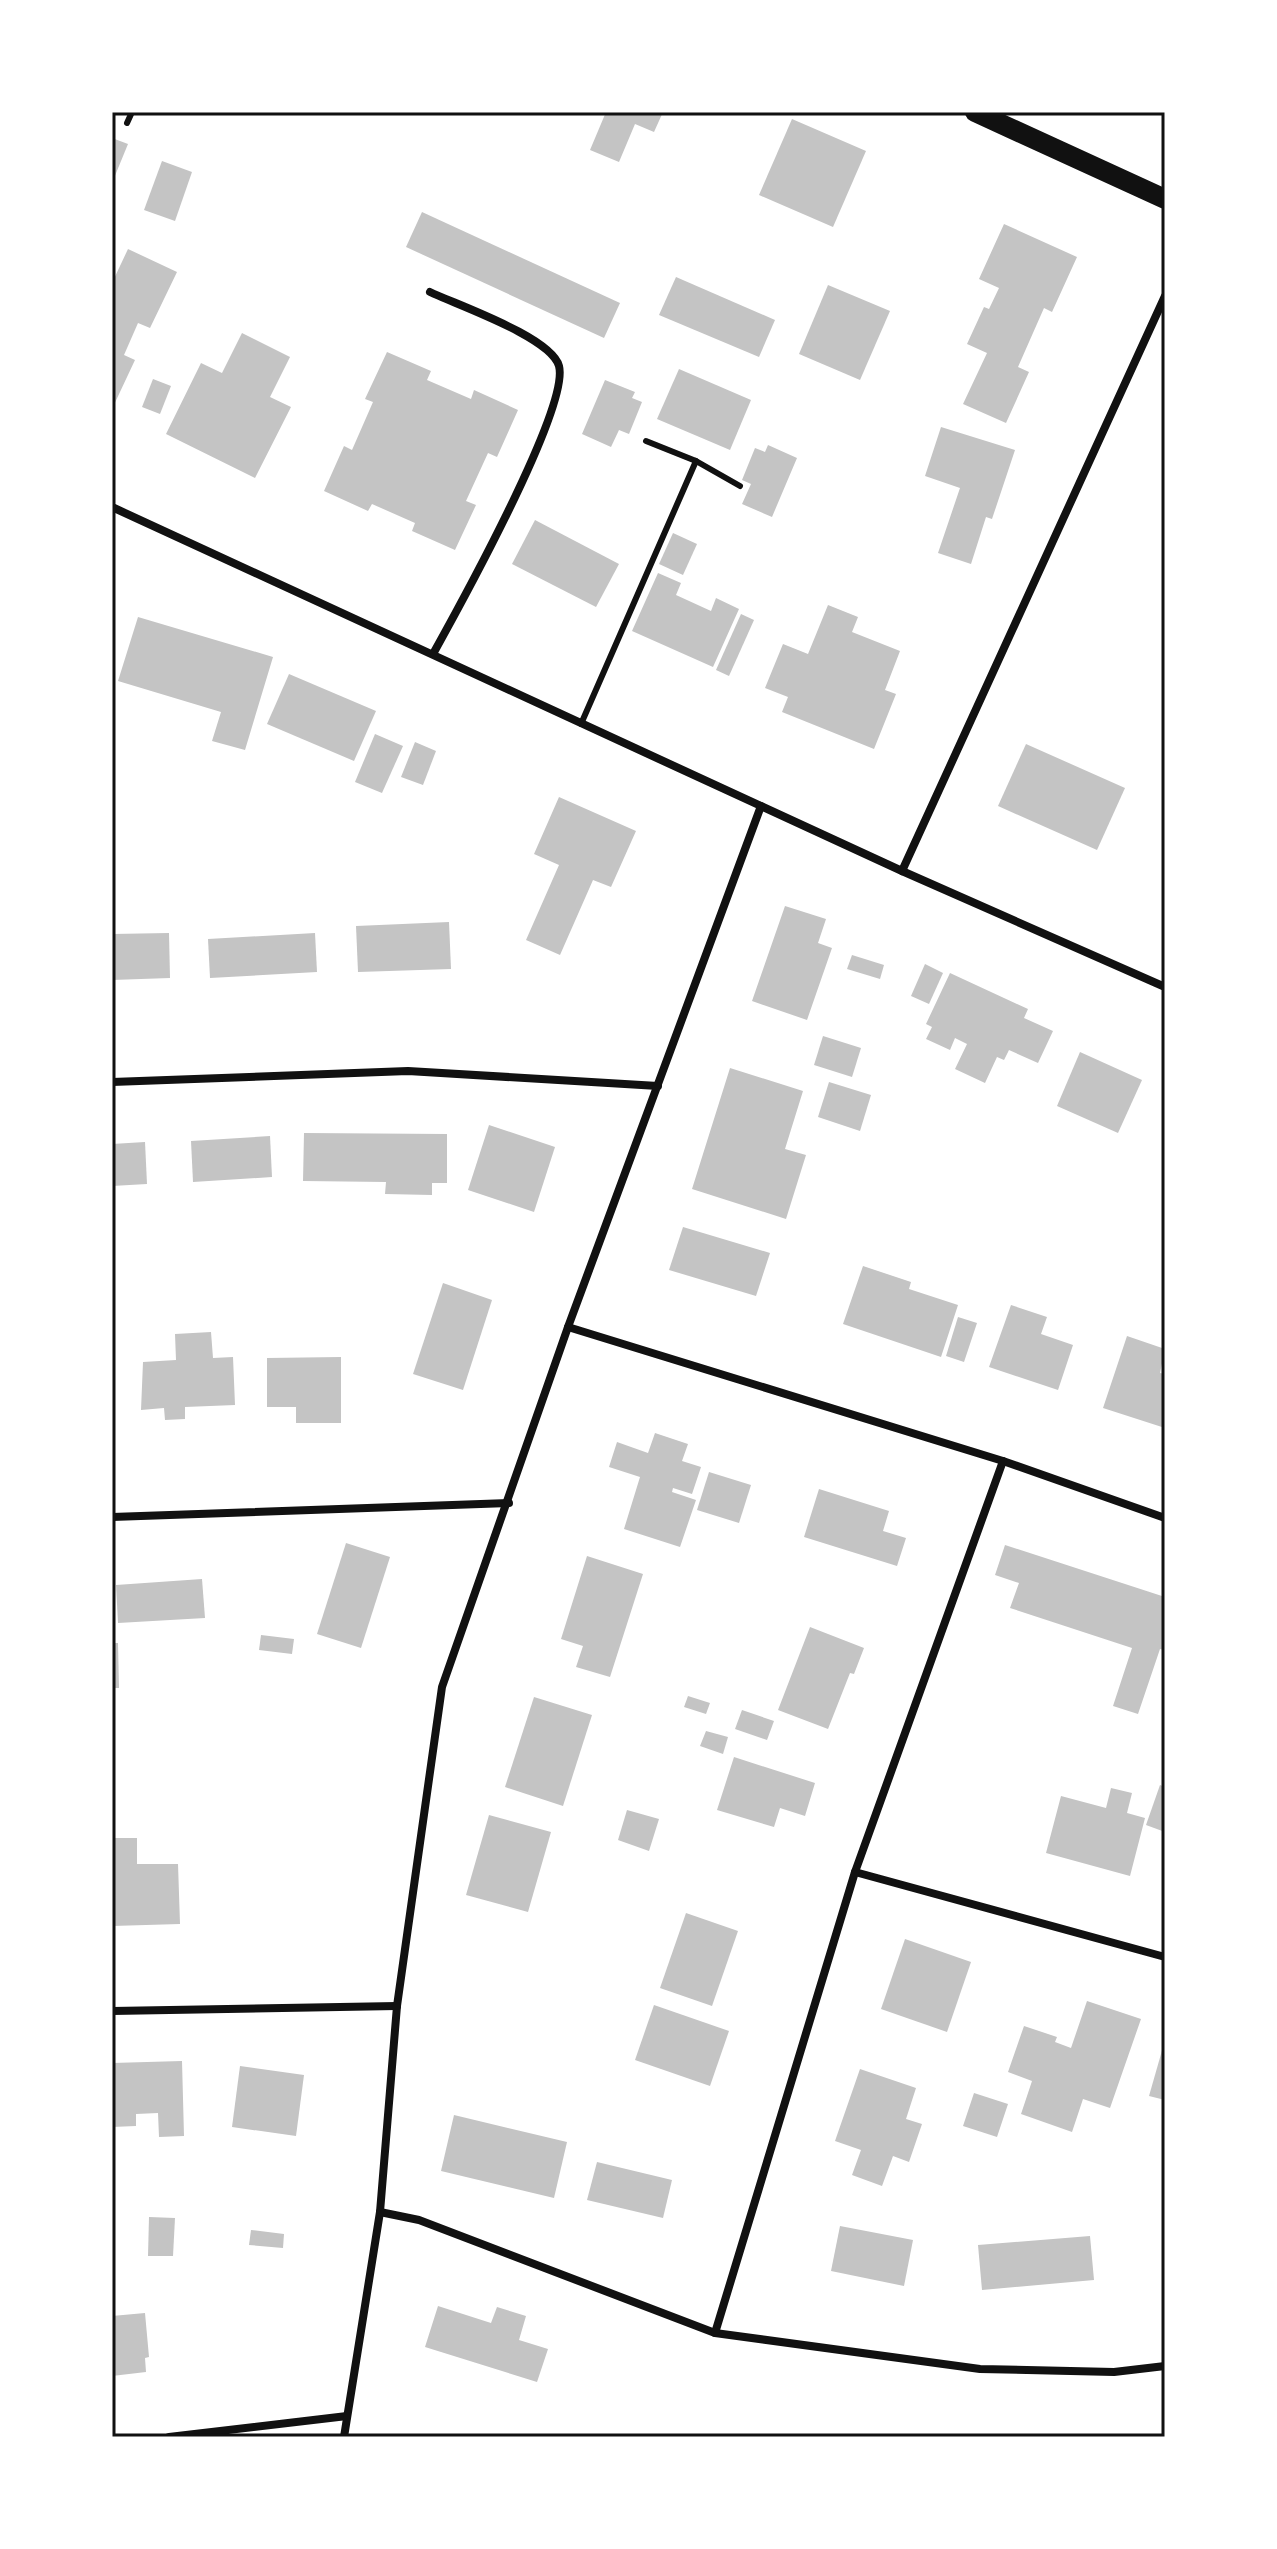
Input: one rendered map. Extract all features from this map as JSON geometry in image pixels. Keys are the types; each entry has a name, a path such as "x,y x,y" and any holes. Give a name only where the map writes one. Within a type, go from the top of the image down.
{"main road":[{"path":"978,113 1165,199"}],"street":[{"path":"430,292 530,339 548,350 559,366 559,388 544,430 478,572 433,654"},
{"path":"902,871 1165,296"},
{"path":"112,507 902,871 1165,987"},
{"path":"344,2437 380,2212 397,2006 442,1687 509,1503 568,1327 761,806"},
{"path":"112,1082 408,1071 658,1086"},
{"path":"568,1327 1003,1461 1165,1518"},
{"path":"715,2333 855,1872 1003,1461"},
{"path":"112,1517 509,1503"},
{"path":"855,1872 1165,1957"},
{"path":"112,2011 397,2006"},
{"path":"380,2212 419,2220 715,2333 980,2369 1114,2372 1165,2366"},
{"path":"169,2437 347,2416"}],"lane":[{"path":"127,123 132,112"},
{"path":"646,441 696,461 740,486"},
{"path":"581,724 696,461"}],"building":[{"path":"606,112 663,112 654,132 635,124 619,162 590,150"},
{"path":"792,119 866,151 833,227 759,195"},
{"path":"112,138 128,144 112,183"},
{"path":"162,161 192,172 175,221 144,210"},
{"path":"422,212 620,303 604,338 406,247"},
{"path":"1004,224 1077,257 1052,312 1044,308 1018,367 1029,372 1006,423 963,404 987,353 967,344 984,307 989,309 999,288 979,279"},
{"path":"128,249 177,272 150,328 138,323 124,355 135,360 112,409 112,283"},
{"path":"676,277 775,320 759,357 659,315"},
{"path":"828,285 890,311 860,380 799,354"},
{"path":"242,333 290,357 270,397 291,407 255,478 166,434 201,363 222,373"},
{"path":"387,352 431,371 427,380 471,399 474,390 518,410 497,457 488,453 466,501 476,505 455,550 412,531 415,523 372,504 368,511 324,491 344,446 352,450 373,402 365,399"},
{"path":"679,369 751,400 730,450 657,419"},
{"path":"153,379 171,386 160,414 142,407"},
{"path":"605,380 635,392 632,398 642,402 629,434 619,430 611,447 582,434"},
{"path":"941,427 1015,450 992,519 986,517 971,564 938,553 960,488 925,476"},
{"path":"768,445 797,458 772,517 742,504 751,484 742,480 755,448 765,452"},
{"path":"535,520 619,564 596,607 512,564"},
{"path":"673,533 697,544 683,575 659,564"},
{"path":"658,573 681,583 676,595 711,611 716,598 739,609 713,667 632,631"},
{"path":"828,605 858,617 852,632 900,651 885,690 896,694 874,749 782,712 788,697 765,688 783,644 808,654"},
{"path":"741,614 754,620 729,676 716,670"},
{"path":"138,617 273,657 245,750 212,741 221,712 118,681"},
{"path":"289,674 376,711 354,761 267,724"},
{"path":"375,734 403,746 382,793 355,782"},
{"path":"415,742 436,751 423,785 401,777"},
{"path":"1026,744 1125,788 1097,850 998,806"},
{"path":"559,797 636,831 611,887 593,880 560,955 526,940 559,865 534,854"},
{"path":"785,906 826,919 818,943 832,948 807,1020 752,1001"},
{"path":"449,922 451,969 358,972 356,926"},
{"path":"169,933 170,978 112,980 112,934"},
{"path":"315,933 317,972 210,978 208,939"},
{"path":"852,955 884,965 880,979 847,969"},
{"path":"925,964 943,973 929,1004 911,996"},
{"path":"950,973 1028,1009 1024,1018 1053,1031 1038,1063 1009,1050 1004,1060 997,1057 985,1083 955,1069 967,1044 955,1038 950,1050 926,1039 932,1027 926,1024"},
{"path":"823,1036 861,1048 852,1077 814,1065"},
{"path":"1080,1052 1142,1080 1118,1133 1057,1106"},
{"path":"730,1068 803,1091 785,1149 806,1155 786,1219 692,1189"},
{"path":"829,1082 871,1095 860,1131 818,1117"},
{"path":"489,1125 555,1147 534,1212 468,1190"},
{"path":"304,1133 447,1134 447,1183 432,1183 432,1195 385,1194 386,1182 303,1181"},
{"path":"270,1136 272,1177 193,1182 191,1141"},
{"path":"145,1142 147,1184 112,1186 112,1144"},
{"path":"683,1227 770,1253 756,1296 669,1270"},
{"path":"863,1266 911,1282 909,1289 958,1305 941,1357 843,1324"},
{"path":"443,1283 492,1300 463,1390 413,1374"},
{"path":"1011,1305 1047,1317 1041,1334 1073,1345 1058,1390 989,1367"},
{"path":"958,1317 977,1323 964,1362 946,1356"},
{"path":"211,1332 213,1358 233,1357 235,1405 185,1407 185,1419 165,1420 164,1408 141,1410 143,1362 176,1360 175,1334"},
{"path":"1127,1336 1165,1349 1160,1373 1165,1374 1165,1428 1103,1408"},
{"path":"341,1357 341,1423 296,1423 296,1407 267,1407 267,1358"},
{"path":"655,1433 688,1444 682,1461 701,1467 692,1494 673,1488 672,1492 696,1500 680,1547 624,1529 640,1477 609,1467 617,1442 648,1453"},
{"path":"709,1472 751,1485 739,1523 697,1510"},
{"path":"819,1489 889,1511 883,1531 906,1538 897,1566 804,1537"},
{"path":"346,1543 390,1557 361,1648 317,1634"},
{"path":"1005,1545 1165,1597 1165,1650 1160,1649 1138,1714 1113,1706 1132,1648 1010,1608 1019,1583 995,1575"},
{"path":"587,1556 643,1574 610,1677 576,1667 583,1646 561,1639"},
{"path":"202,1579 205,1618 118,1623 116,1585"},
{"path":"810,1627 864,1648 854,1674 850,1673 828,1729 778,1710"},
{"path":"261,1635 294,1639 292,1654 259,1650"},
{"path":"112,1643 118,1643 119,1688 112,1688"},
{"path":"688,1696 710,1703 706,1714 684,1707"},
{"path":"534,1697 592,1715 563,1806 505,1787"},
{"path":"742,1710 774,1721 767,1740 735,1729"},
{"path":"706,1731 728,1737 723,1754 700,1746"},
{"path":"734,1757 815,1783 805,1816 780,1808 774,1827 717,1810"},
{"path":"1160,1785 1165,1787 1165,1832 1146,1825"},
{"path":"1111,1788 1132,1793 1127,1813 1145,1818 1130,1876 1046,1853 1061,1796 1106,1808"},
{"path":"627,1810 659,1819 649,1851 618,1840"},
{"path":"489,1815 551,1832 528,1912 466,1895"},
{"path":"112,1838 137,1838 137,1864 178,1864 180,1924 112,1926"},
{"path":"686,1913 738,1931 712,2006 660,1988"},
{"path":"905,1939 971,1962 947,2032 881,2009"},
{"path":"1087,2001 1141,2019 1110,2108 1083,2099 1072,2132 1021,2114 1032,2081 1008,2072 1024,2026 1057,2037 1055,2042 1071,2048"},
{"path":"654,2005 729,2031 710,2086 635,2060"},
{"path":"1165,2040 1165,2100 1149,2096"},
{"path":"182,2061 184,2136 159,2137 158,2113 136,2114 136,2126 112,2127 112,2063"},
{"path":"240,2066 304,2075 296,2136 232,2127"},
{"path":"860,2069 916,2088 906,2119 922,2124 909,2162 893,2156 882,2186 852,2175 861,2150 835,2141"},
{"path":"974,2093 1008,2104 997,2137 963,2126"},
{"path":"454,2115 567,2142 554,2198 441,2171"},
{"path":"597,2162 672,2180 663,2218 587,2200"},
{"path":"149,2217 175,2218 173,2256 148,2256"},
{"path":"840,2226 913,2240 904,2286 831,2271"},
{"path":"251,2230 284,2234 283,2248 249,2245"},
{"path":"1090,2236 1094,2280 982,2290 978,2245"},
{"path":"438,2306 491,2323 497,2307 526,2316 519,2340 548,2349 537,2382 425,2347"},
{"path":"145,2313 149,2357 145,2358 146,2372 112,2376 112,2316"}]}
